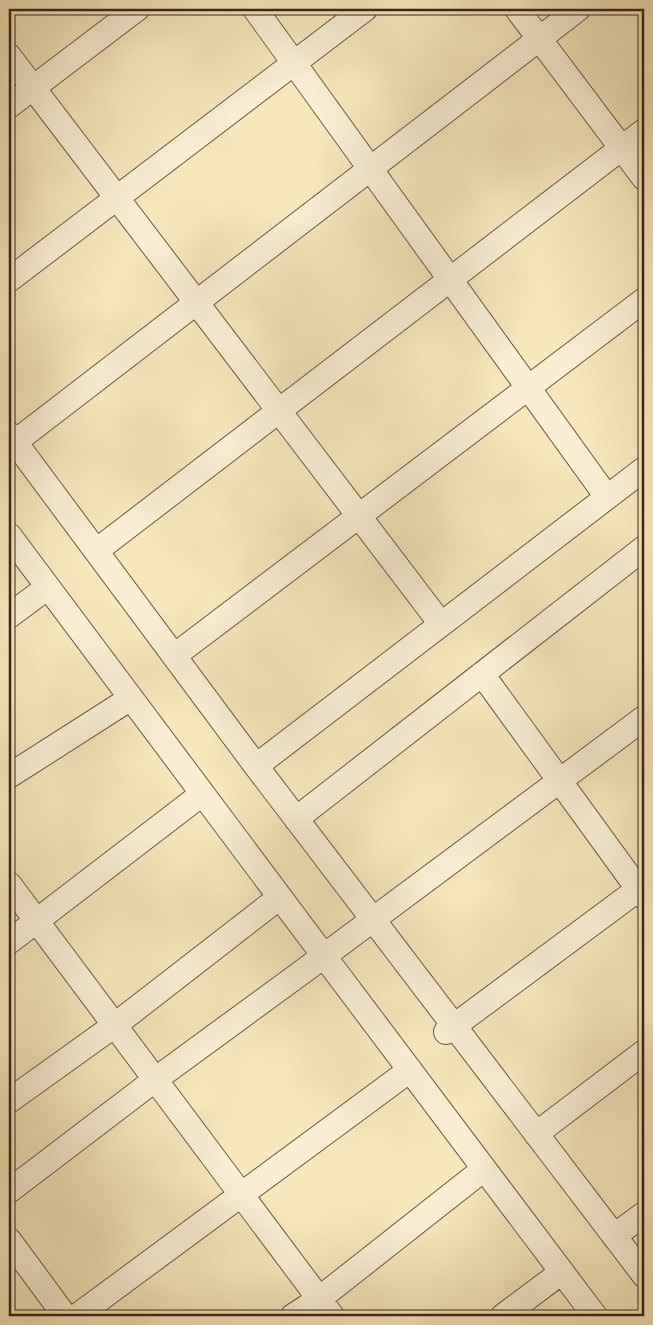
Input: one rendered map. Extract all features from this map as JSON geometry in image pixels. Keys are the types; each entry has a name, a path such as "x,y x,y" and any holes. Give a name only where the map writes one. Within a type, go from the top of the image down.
{"street":[{"path":"9,106 137,9"},
{"path":"255,9 607,497"},
{"path":"9,280 365,9"},
{"path":"517,9 644,178"},
{"path":"578,9 196,302 12,438 372,919 450,1029 536,1134 644,1276"},
{"path":"9,56 441,624"},
{"path":"96,551 644,131"},
{"path":"174,656 644,300"},
{"path":"256,766 644,469"},
{"path":"9,535 595,1316"},
{"path":"296,819 644,548"},
{"path":"9,616 48,587"},
{"path":"450,1029 642,890 482,674"},
{"path":"9,776 132,698"},
{"path":"9,1191 644,718"},
{"path":"9,942 202,794"},
{"path":"9,884 325,1307"},
{"path":"9,1101 115,1025 280,897"},
{"path":"536,1134 644,1052"},
{"path":"77,1316 410,1070"},
{"path":"293,1316 325,1307 484,1169"},
{"path":"614,1236 644,1214"},
{"path":"9,1240 65,1316"},
{"path":"503,1316 562,1272"}]}
